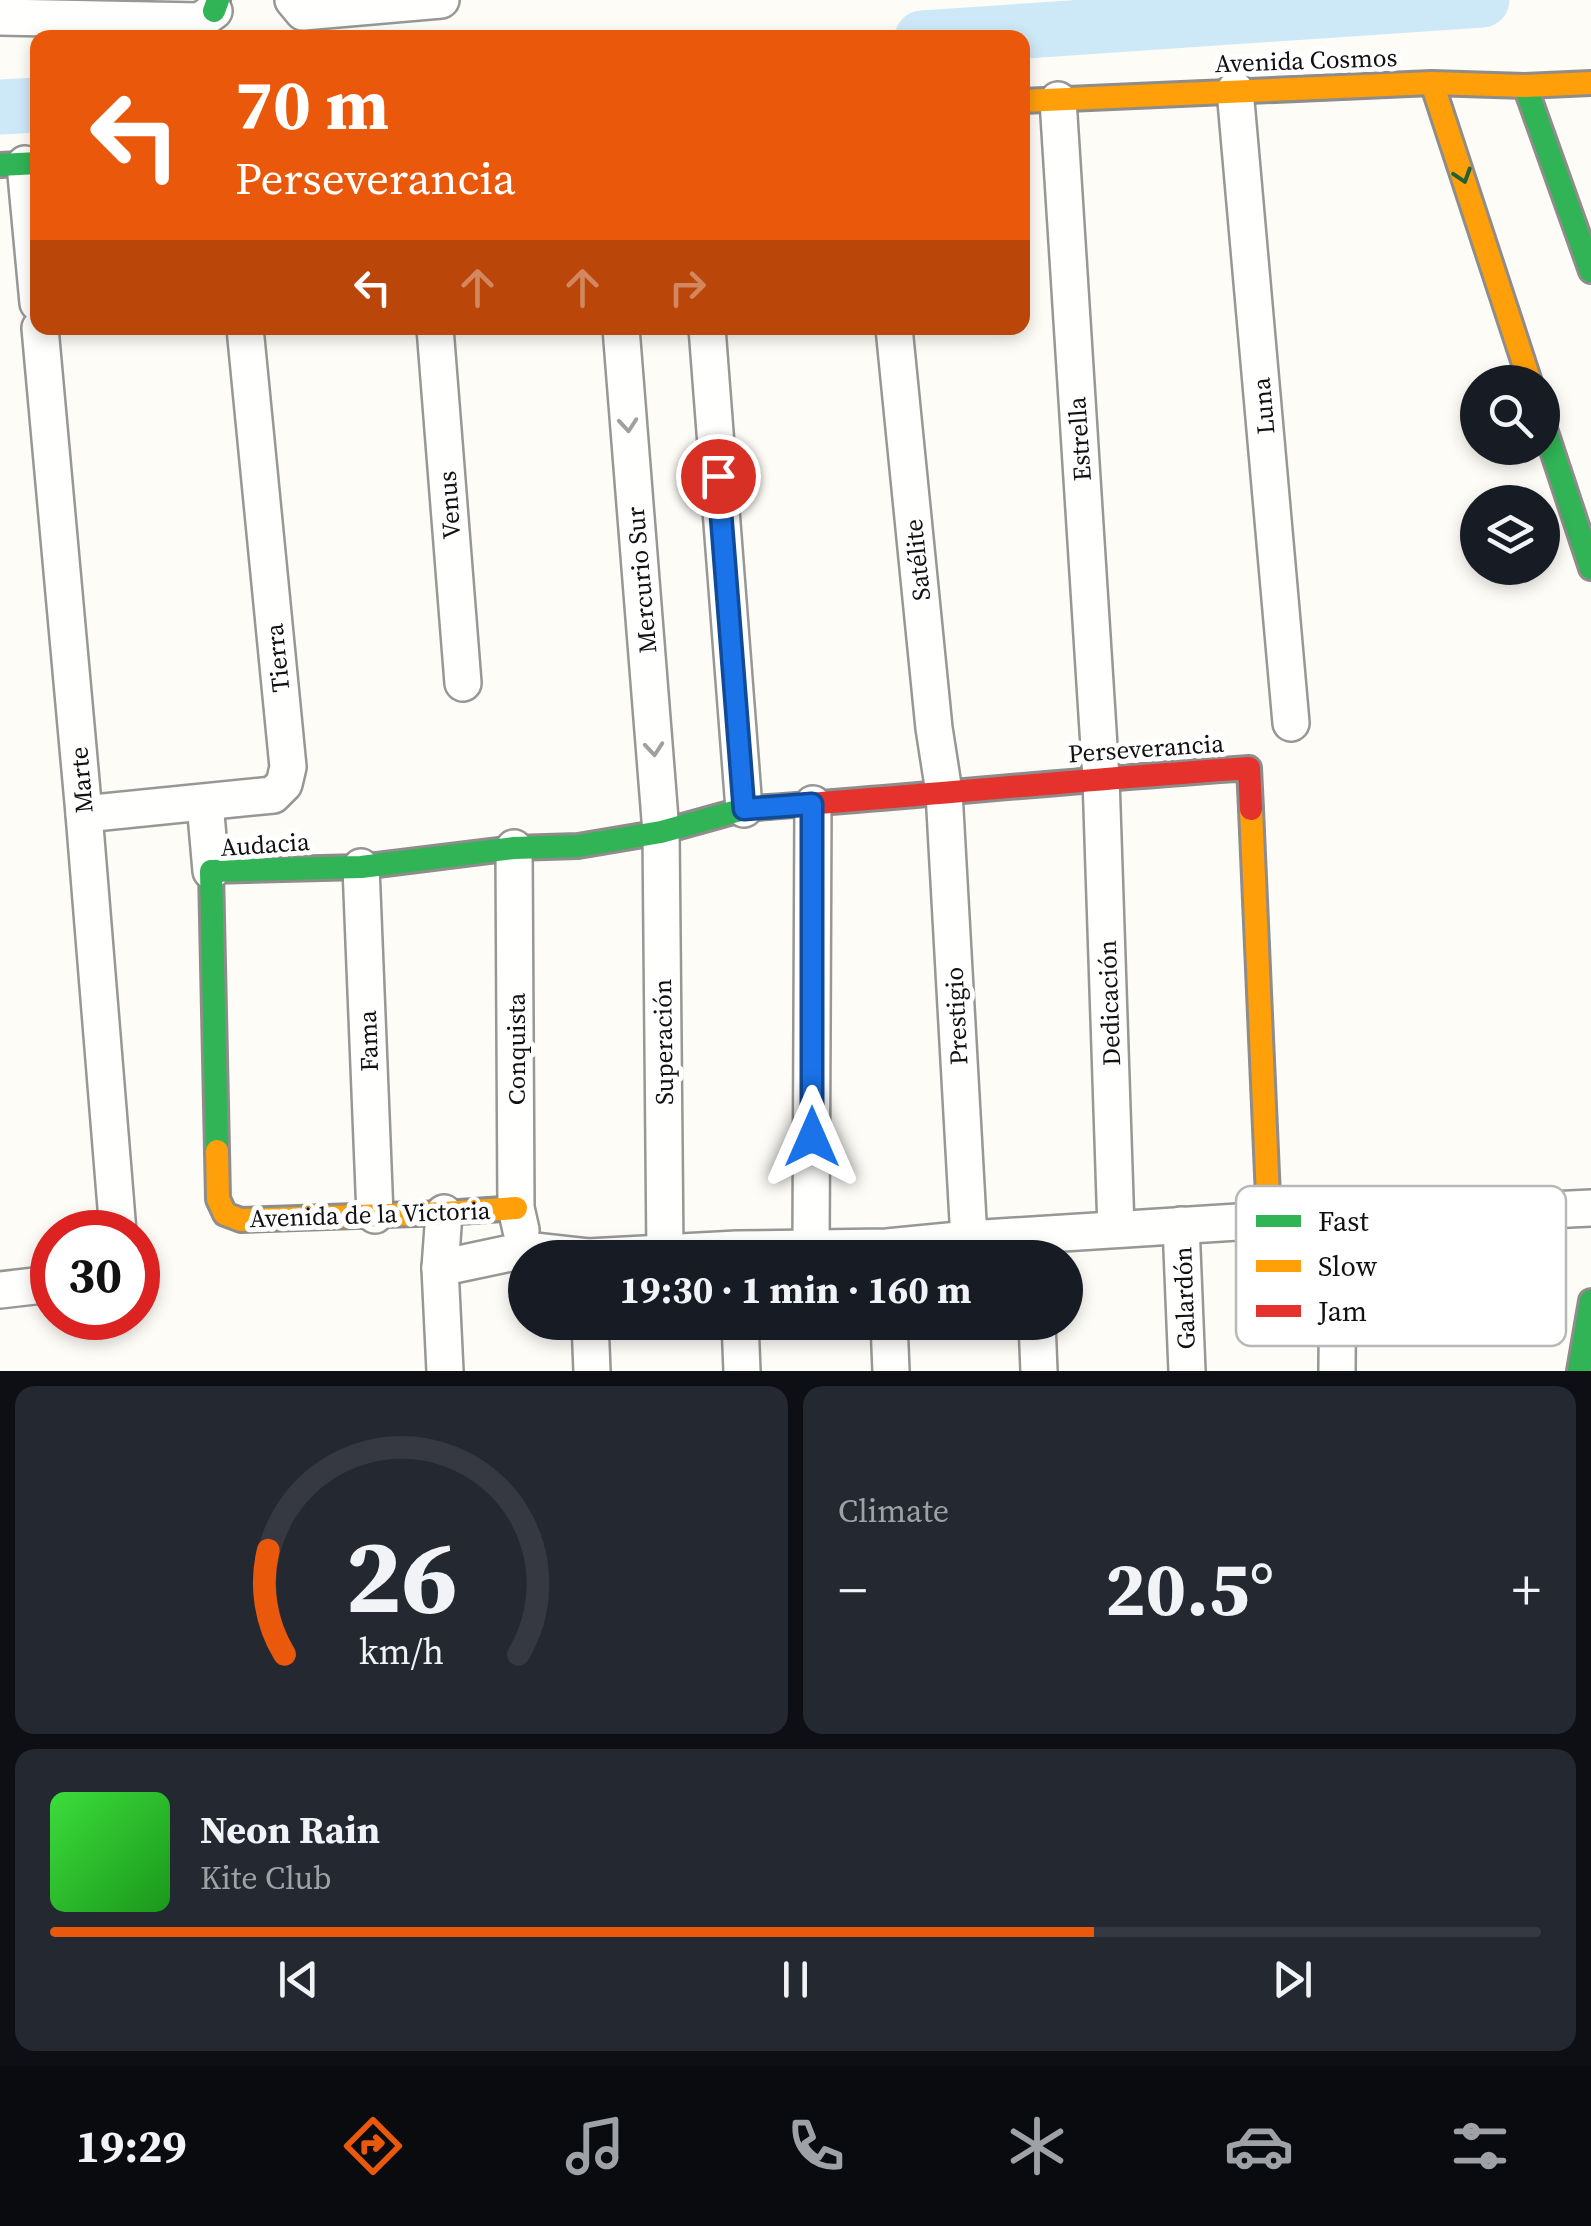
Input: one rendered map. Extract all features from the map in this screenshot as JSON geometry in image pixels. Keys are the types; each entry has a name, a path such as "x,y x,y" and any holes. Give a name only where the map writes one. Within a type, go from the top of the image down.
{"street":[{"path":"293,0 303,12 441,0"},
{"path":"24,12 200,22 216,5"},
{"name":"Avenida Cosmos","path":"1030,102 1432,83 1525,86 1591,82"},
{"path":"1432,83 1524,365"},
{"path":"1525,86 1591,271"},
{"name":"Luna","path":"1236,90 1291,722"},
{"name":"Estrella","path":"1058,100 1100,778"},
{"path":"21,164 30,238"},
{"name":"Marte","path":"41,335 116,1210"},
{"name":"Tierra","path":"84,814 274,795 284,784 288,766 246,335"},
{"name":"Venus","path":"436,335 462,683"},
{"name":"Mercurio Sur","path":"622,335 660,832"},
{"path":"708,335 744,809"},
{"name":"Satélite","path":"895,335 934,728 944,792"},
{"path":"1557,465 1591,568"},
{"name":"Perseverancia","path":"660,832 744,809 1248,768 1267,1186"},
{"name":"Dedicación","path":"1100,778 1116,1229"},
{"name":"Prestigio","path":"944,792 969,1238"},
{"path":"205,803 211,870"},
{"path":"811,1240 812,804"},
{"name":"Audacia","path":"225,1214 218,1198 211,870 361,866 514,848 578,846 660,832"},
{"name":"Superación","path":"660,832 664,1240"},
{"name":"Conquista","path":"514,848 516,1208 523,1240"},
{"name":"Fama","path":"361,866 375,1215"},
{"name":"Avenida de la Victoria","path":"225,1214 241,1220 516,1208"},
{"name":"Avenida de la Victoria","path":"1566,1209 1591,1208"},
{"path":"444,1214 440,1268 445,1371"},
{"name":"Avenida de la Victoria","path":"1063,1240 1116,1229 1236,1222"},
{"name":"Galardón","path":"1181,1225 1188,1371"},
{"name":"Avenida de la Victoria","path":"957,1240 985,1240"},
{"name":"Avenida de la Victoria","path":"440,1268 508,1254"},
{"path":"0,1290 30,1287"},
{"path":"1579,1371 1591,1301"},
{"path":"591,1340 592,1371"},
{"path":"741,1340 742,1371"},
{"path":"890,1340 891,1371"},
{"path":"1038,1340 1039,1371"},
{"path":"1336,1346 1336,1371"}],"waterway":[{"path":"1030,31 1482,0"},
{"path":"0,107 30,105"}],"traffic: fast":[{"path":"214,11 218,0"},
{"path":"1525,86 1591,271"},
{"path":"0,165 30,163"},
{"path":"1557,465 1591,568"},
{"path":"217,1151 211,871 361,867 514,848 578,846 768,807"},
{"path":"1579,1371 1591,1301"}],"traffic: slow":[{"path":"1432,83 1524,365"},
{"path":"1030,101 1432,83 1591,83"},
{"path":"1251,809 1268,1186"},
{"path":"217,1151 218,1199 225,1214 241,1220 516,1208"}],"traffic: jam":[{"path":"768,807 1249,768 1251,809"}],"route":[{"path":"718,476 744,809 812,804 812,1137"}]}
